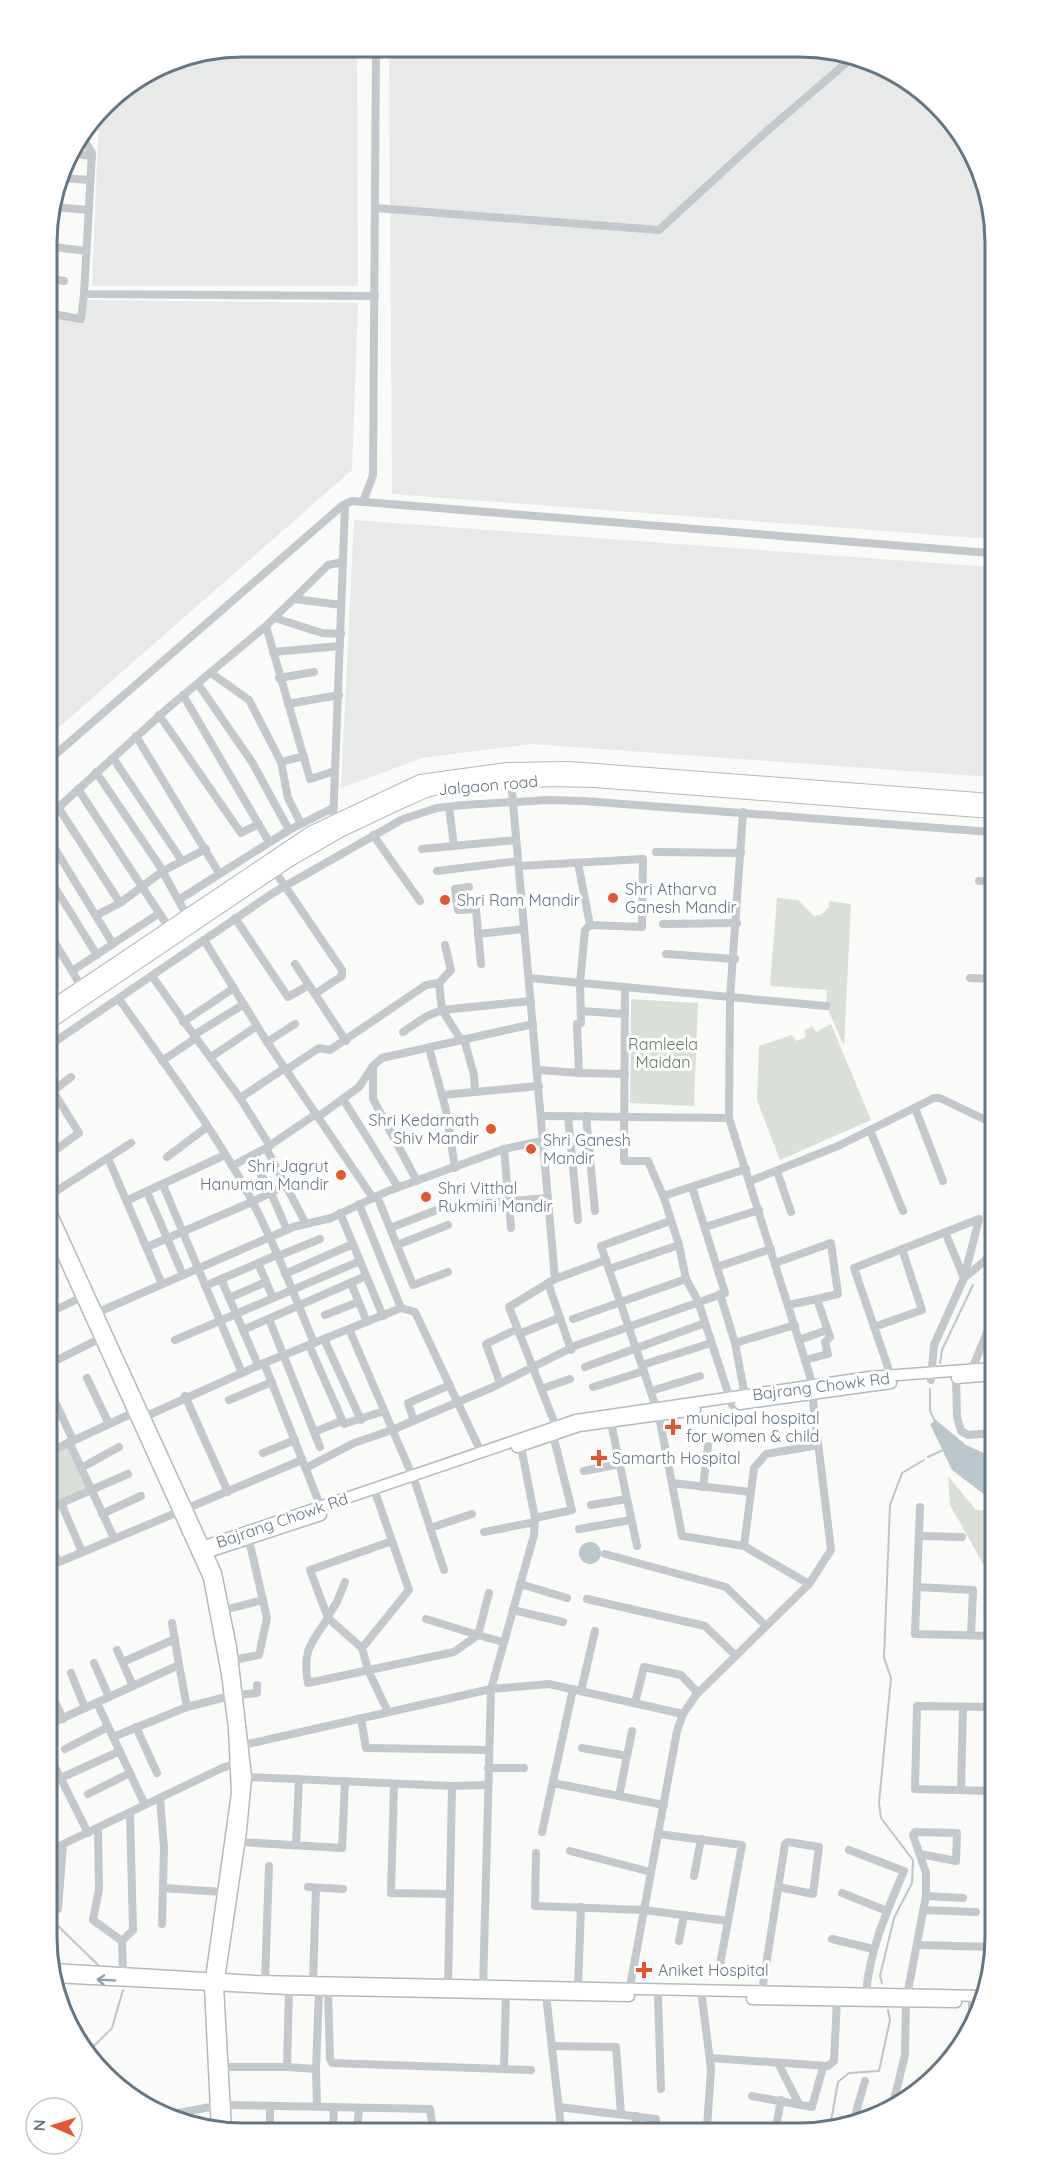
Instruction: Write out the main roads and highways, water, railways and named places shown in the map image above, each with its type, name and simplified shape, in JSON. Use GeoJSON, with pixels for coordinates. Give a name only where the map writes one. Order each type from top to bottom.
{"type":"FeatureCollection","features":[{"type":"Feature","properties":{"kind":"highway","name":"Jalgaon road"},"geometry":{"type":"LineString","coordinates":[[57,1016],[334,828],[420,782],[570,770],[985,801]]}},
{"type":"Feature","properties":{"kind":"highway","name":"Jalgaon road"},"geometry":{"type":"LineString","coordinates":[[510,776],[595,780],[985,811]]}},
{"type":"Feature","properties":{"kind":"highway","name":"Jalgaon road"},"geometry":{"type":"LineString","coordinates":[[57,1004],[312,833],[334,828]]}},
{"type":"Feature","properties":{"kind":"waterway"},"geometry":{"type":"LineString","coordinates":[[940,1363],[942,1350],[973,1285]]}},
{"type":"Feature","properties":{"kind":"waterway"},"geometry":{"type":"LineString","coordinates":[[930,1389],[930,1411],[935,1421]]}},
{"type":"Feature","properties":{"kind":"waterway"},"geometry":{"type":"LineString","coordinates":[[928,1457],[943,1450]]}},
{"type":"Feature","properties":{"kind":"waterway"},"geometry":{"type":"LineString","coordinates":[[882,1983],[880,1976],[894,1918],[912,1883],[913,1860],[881,1818],[879,1803],[891,1678],[884,1658],[890,1505],[902,1473],[924,1460]]}},
{"type":"Feature","properties":{"kind":"waterway"},"geometry":{"type":"LineString","coordinates":[[57,1925],[99,1966]]}},
{"type":"Feature","properties":{"kind":"waterway"},"geometry":{"type":"LineString","coordinates":[[93,2047],[112,2028],[123,1990]]}},
{"type":"Feature","properties":{"kind":"waterway"},"geometry":{"type":"LineString","coordinates":[[831,2120],[838,2082],[849,2073],[879,2071],[890,2020],[888,2010]]}},
{"type":"Feature","properties":{"kind":"place","name":"Shri Atharva Ganesh Mandir"},"geometry":{"type":"Point","coordinates":[613,898]}},
{"type":"Feature","properties":{"kind":"place","name":"Shri Ram Mandir"},"geometry":{"type":"Point","coordinates":[445,900]}},
{"type":"Feature","properties":{"kind":"place","name":"Shri Kedarnath Shiv Mandir"},"geometry":{"type":"Point","coordinates":[491,1129]}},
{"type":"Feature","properties":{"kind":"place","name":"Shri Ganesh Mandir"},"geometry":{"type":"Point","coordinates":[531,1149]}},
{"type":"Feature","properties":{"kind":"place","name":"Shri Jagrut Hanuman Mandir"},"geometry":{"type":"Point","coordinates":[341,1175]}},
{"type":"Feature","properties":{"kind":"place","name":"Shri Vitthal Rukmini Mandir"},"geometry":{"type":"Point","coordinates":[426,1197]}},
{"type":"Feature","properties":{"kind":"place","name":"municipal hospital for women & child"},"geometry":{"type":"Point","coordinates":[673,1427]}},
{"type":"Feature","properties":{"kind":"place","name":"Samarth Hospital"},"geometry":{"type":"Point","coordinates":[599,1458]}},
{"type":"Feature","properties":{"kind":"place","name":"Aniket Hospital"},"geometry":{"type":"Point","coordinates":[644,1970]}},
{"type":"Feature","properties":{"kind":"park label","name":"Ramleela Maidan"},"geometry":{"type":"Point","coordinates":[663,1053]}}]}
